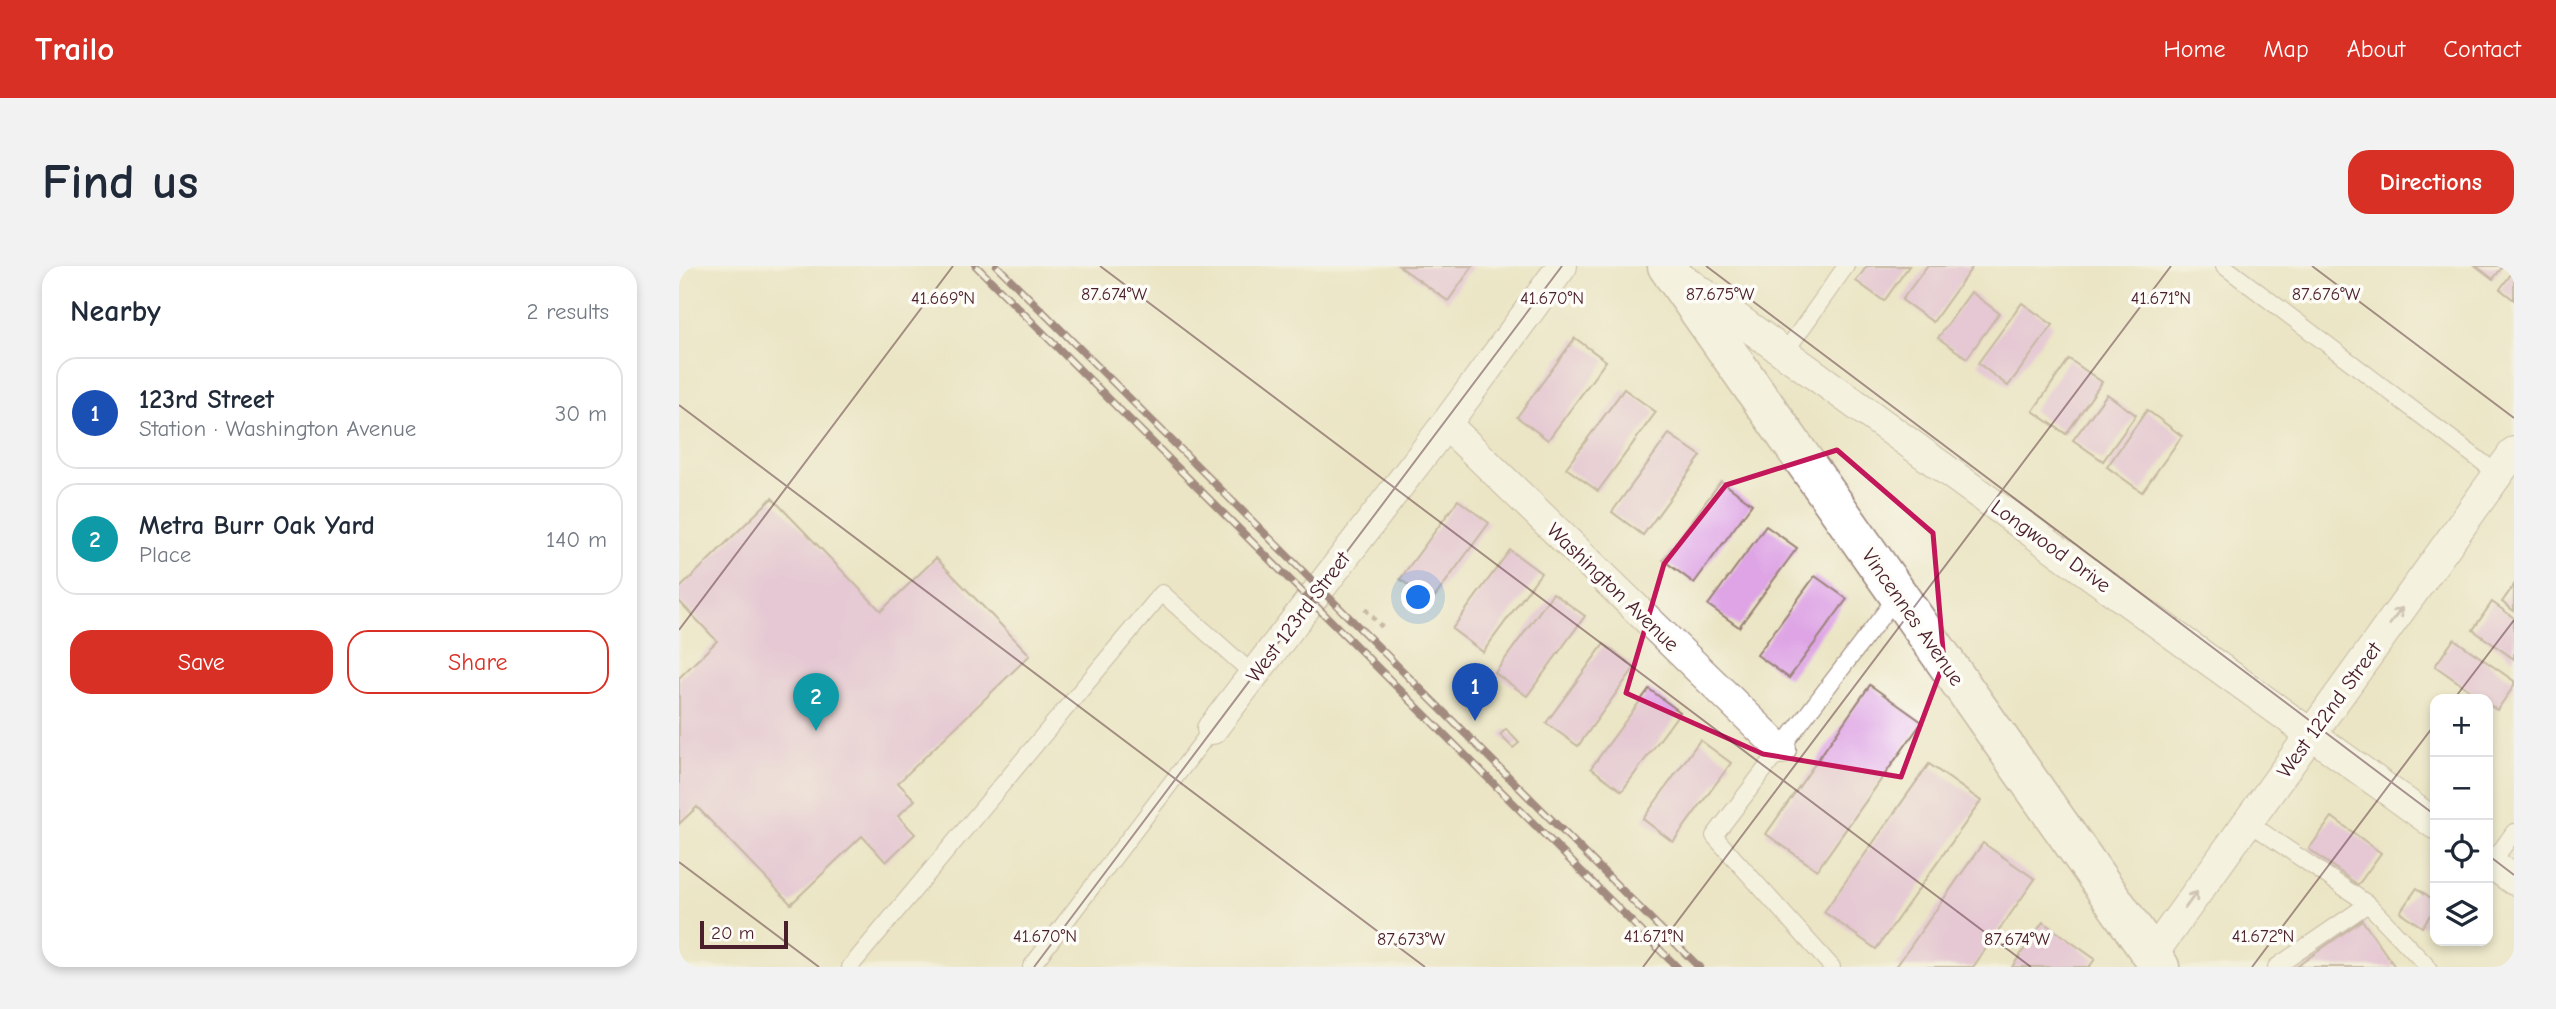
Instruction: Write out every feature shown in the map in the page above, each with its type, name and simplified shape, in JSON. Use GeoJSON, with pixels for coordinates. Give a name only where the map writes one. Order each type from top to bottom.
{"type":"FeatureCollection","features":[{"type":"Feature","properties":{"kind":"main road","name":"Vincennes Avenue"},"geometry":{"type":"LineString","coordinates":[[1667,267],[1898,595],[2151,963]]}},
{"type":"Feature","properties":{"kind":"street","name":"West 123rd Street"},"geometry":{"type":"LineString","coordinates":[[1212,729],[1446,424],[1562,266]]}},
{"type":"Feature","properties":{"kind":"street","name":"Longwood Drive"},"geometry":{"type":"LineString","coordinates":[[1667,267],[2430,820]]}},
{"type":"Feature","properties":{"kind":"street","name":"Washington Avenue"},"geometry":{"type":"LineString","coordinates":[[1446,424],[1780,749]]}},
{"type":"Feature","properties":{"kind":"street","name":"West 122nd Street"},"geometry":{"type":"LineString","coordinates":[[2151,963],[2248,822],[2506,463]]}},
{"type":"Feature","properties":{"kind":"lane"},"geometry":{"type":"LineString","coordinates":[[1785,352],[1846,266]]}},
{"type":"Feature","properties":{"kind":"lane"},"geometry":{"type":"LineString","coordinates":[[2224,266],[2506,463]]}},
{"type":"Feature","properties":{"kind":"lane"},"geometry":{"type":"LineString","coordinates":[[851,967],[1162,593],[1254,675]]}},
{"type":"Feature","properties":{"kind":"lane"},"geometry":{"type":"LineString","coordinates":[[1832,967],[1714,836],[1898,595]]}},
{"type":"Feature","properties":{"kind":"lane","name":"West 123rd Street"},"geometry":{"type":"LineString","coordinates":[[1031,967],[1212,729]]}},
{"type":"Feature","properties":{"kind":"lane"},"geometry":{"type":"LineString","coordinates":[[2248,822],[2368,904],[2428,967]]}},
{"type":"Feature","properties":{"kind":"lane"},"geometry":{"type":"LineString","coordinates":[[2498,868],[2514,832]]}},
{"type":"Feature","properties":{"kind":"lane"},"geometry":{"type":"LineString","coordinates":[[2276,967],[2368,904]]}},
{"type":"Feature","properties":{"kind":"path"},"geometry":{"type":"LineString","coordinates":[[1365,609],[1382,627]]}},
{"type":"Feature","properties":{"kind":"highlighted area"},"geometry":{"type":"Polygon","coordinates":[[[1837,450],[1933,533],[1944,662],[1901,777],[1763,754],[1626,693],[1664,564],[1726,485],[1837,450]]]}},
{"type":"Feature","properties":{"kind":"building"},"geometry":{"type":"Polygon","coordinates":[[[1399,266],[1473,266],[1448,301],[1399,266]]]}},
{"type":"Feature","properties":{"kind":"building"},"geometry":{"type":"Polygon","coordinates":[[[1867,266],[1909,266],[1884,301],[1856,281],[1867,266]]]}},
{"type":"Feature","properties":{"kind":"building"},"geometry":{"type":"Polygon","coordinates":[[[1927,266],[1973,266],[1933,322],[1902,300],[1927,266]]]}},
{"type":"Feature","properties":{"kind":"building"},"geometry":{"type":"Polygon","coordinates":[[[2476,266],[2503,266],[2493,279],[2476,266]]]}},
{"type":"Feature","properties":{"kind":"building"},"geometry":{"type":"Polygon","coordinates":[[[2514,270],[2514,300],[2500,289],[2514,270]]]}},
{"type":"Feature","properties":{"kind":"building"},"geometry":{"type":"Polygon","coordinates":[[[1971,292],[1999,313],[1967,358],[1938,338],[1971,292]]]}},
{"type":"Feature","properties":{"kind":"building"},"geometry":{"type":"Polygon","coordinates":[[[2022,303],[2053,325],[2008,386],[1978,363],[2022,303]]]}},
{"type":"Feature","properties":{"kind":"building"},"geometry":{"type":"Polygon","coordinates":[[[1575,338],[1606,361],[1548,440],[1517,417],[1575,338]]]}},
{"type":"Feature","properties":{"kind":"building"},"geometry":{"type":"Polygon","coordinates":[[[2069,359],[2102,382],[2066,434],[2033,411],[2069,359]]]}},
{"type":"Feature","properties":{"kind":"building"},"geometry":{"type":"Polygon","coordinates":[[[1624,389],[1656,412],[1598,491],[1566,468],[1624,389]]]}},
{"type":"Feature","properties":{"kind":"building"},"geometry":{"type":"Polygon","coordinates":[[[2107,394],[2136,415],[2103,461],[2073,440],[2107,394]]]}},
{"type":"Feature","properties":{"kind":"building"},"geometry":{"type":"Polygon","coordinates":[[[2147,410],[2182,436],[2142,492],[2107,467],[2147,410]]]}},
{"type":"Feature","properties":{"kind":"building"},"geometry":{"type":"Polygon","coordinates":[[[1669,434],[1701,456],[1643,535],[1612,512],[1669,434]]]}},
{"type":"Feature","properties":{"kind":"building"},"geometry":{"type":"Polygon","coordinates":[[[1721,481],[1752,504],[1694,583],[1663,560],[1721,481]]]}},
{"type":"Feature","properties":{"kind":"building"},"geometry":{"type":"Polygon","coordinates":[[[772,498],[881,611],[936,558],[1030,655],[898,783],[915,800],[898,816],[915,834],[886,862],[862,836],[791,904],[697,807],[679,824],[679,678],[717,641],[679,601],[679,589],[772,498]]]}},
{"type":"Feature","properties":{"kind":"building"},"geometry":{"type":"Polygon","coordinates":[[[1458,500],[1489,523],[1431,602],[1400,579],[1458,500]]]}},
{"type":"Feature","properties":{"kind":"building"},"geometry":{"type":"Polygon","coordinates":[[[1766,526],[1797,548],[1739,627],[1708,605],[1766,526]]]}},
{"type":"Feature","properties":{"kind":"building"},"geometry":{"type":"Polygon","coordinates":[[[1510,550],[1541,573],[1483,652],[1452,629],[1510,550]]]}},
{"type":"Feature","properties":{"kind":"building"},"geometry":{"type":"Polygon","coordinates":[[[1815,576],[1847,599],[1789,678],[1757,655],[1815,576]]]}},
{"type":"Feature","properties":{"kind":"building"},"geometry":{"type":"Polygon","coordinates":[[[2514,585],[2514,611],[2502,602],[2514,585]]]}},
{"type":"Feature","properties":{"kind":"building"},"geometry":{"type":"Polygon","coordinates":[[[1553,593],[1585,616],[1527,696],[1495,673],[1553,593]]]}},
{"type":"Feature","properties":{"kind":"building"},"geometry":{"type":"Polygon","coordinates":[[[2492,602],[2514,618],[2514,659],[2473,630],[2492,602]]]}},
{"type":"Feature","properties":{"kind":"building"},"geometry":{"type":"Polygon","coordinates":[[[2454,639],[2514,681],[2514,686],[2497,710],[2493,707],[2493,694],[2475,694],[2435,666],[2454,639]]]}},
{"type":"Feature","properties":{"kind":"building"},"geometry":{"type":"Polygon","coordinates":[[[1604,644],[1635,667],[1578,746],[1546,723],[1604,644]]]}},
{"type":"Feature","properties":{"kind":"building"},"geometry":{"type":"Polygon","coordinates":[[[1870,685],[1922,722],[1817,870],[1766,834],[1870,685]]]}},
{"type":"Feature","properties":{"kind":"building"},"geometry":{"type":"Polygon","coordinates":[[[1649,689],[1680,712],[1622,791],[1591,768],[1649,689]]]}},
{"type":"Feature","properties":{"kind":"building"},"geometry":{"type":"Polygon","coordinates":[[[1506,729],[1519,743],[1513,748],[1500,735],[1506,729]]]}},
{"type":"Feature","properties":{"kind":"building"},"geometry":{"type":"Polygon","coordinates":[[[1700,740],[1731,763],[1673,842],[1643,819],[1700,740]]]}},
{"type":"Feature","properties":{"kind":"building"},"geometry":{"type":"Polygon","coordinates":[[[1929,764],[1981,801],[1876,949],[1824,912],[1929,764]]]}},
{"type":"Feature","properties":{"kind":"building"},"geometry":{"type":"Polygon","coordinates":[[[2332,817],[2381,853],[2358,885],[2309,849],[2332,817]]]}},
{"type":"Feature","properties":{"kind":"building"},"geometry":{"type":"Polygon","coordinates":[[[1983,843],[2035,879],[1973,967],[1896,967],[1983,843]]]}},
{"type":"Feature","properties":{"kind":"building"},"geometry":{"type":"Polygon","coordinates":[[[2417,888],[2430,897],[2430,915],[2422,927],[2400,912],[2417,888]]]}},
{"type":"Feature","properties":{"kind":"building"},"geometry":{"type":"Polygon","coordinates":[[[2362,920],[2395,967],[2296,967],[2362,920]]]}},
{"type":"Feature","properties":{"kind":"building"},"geometry":{"type":"Polygon","coordinates":[[[2043,922],[2095,959],[2089,967],[2012,967],[2043,922]]]}},
{"type":"Feature","properties":{"kind":"railway"},"geometry":{"type":"LineString","coordinates":[[976,266],[1677,967]]}},
{"type":"Feature","properties":{"kind":"railway"},"geometry":{"type":"LineString","coordinates":[[997,266],[1699,967]]}},
{"type":"Feature","properties":{"kind":"place","name":"123rd Street"},"geometry":{"type":"Point","coordinates":[1475,721]}},
{"type":"Feature","properties":{"kind":"place","name":"Metra Burr Oak Yard"},"geometry":{"type":"Point","coordinates":[816,731]}}]}
